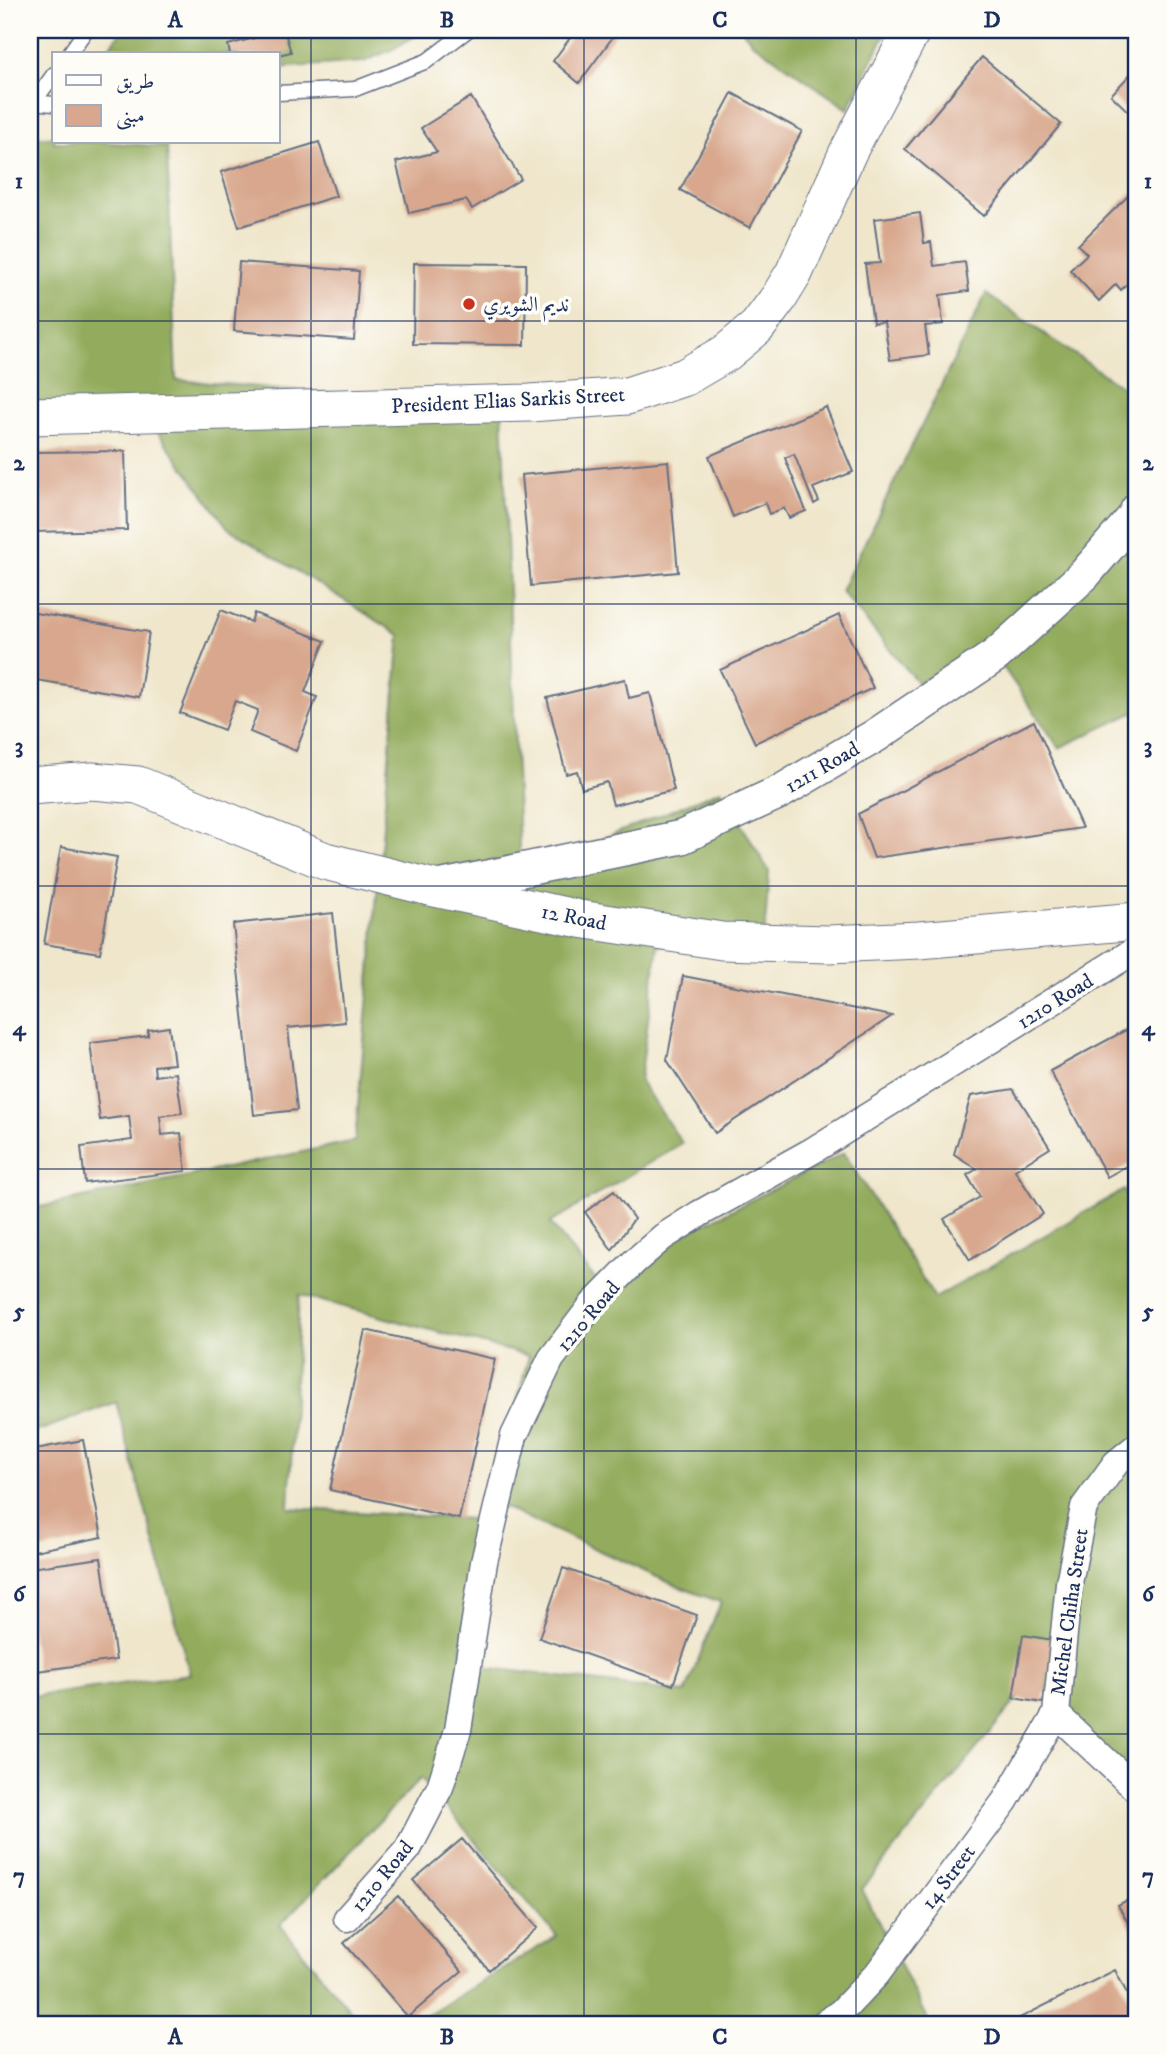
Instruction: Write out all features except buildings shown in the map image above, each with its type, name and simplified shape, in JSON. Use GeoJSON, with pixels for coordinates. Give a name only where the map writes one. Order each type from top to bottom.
{"type":"FeatureCollection","features":[{"type":"Feature","properties":{"kind":"main road","name":"President Elias Sarkis Street"},"geometry":{"type":"LineString","coordinates":[[30,416],[530,403],[627,396],[685,377],[726,353],[757,327],[778,299],[794,273],[848,152],[912,30]]}},
{"type":"Feature","properties":{"kind":"main road","name":"12 Road"},"geometry":{"type":"LineString","coordinates":[[30,786],[92,781],[138,785],[325,861],[434,888],[580,919],[722,941],[829,944],[919,940],[1137,921]]}},
{"type":"Feature","properties":{"kind":"street","name":"1211 Road"},"geometry":{"type":"LineString","coordinates":[[434,888],[682,837],[780,792],[875,736],[996,655],[1084,575],[1137,510]]}},
{"type":"Feature","properties":{"kind":"street","name":"1210 Road"},"geometry":{"type":"LineString","coordinates":[[347,1918],[408,1849],[440,1787],[458,1730],[484,1562],[514,1436],[551,1359],[593,1304],[663,1237],[824,1143],[1137,949]]}},
{"type":"Feature","properties":{"kind":"street","name":"Michel Chiha Street"},"geometry":{"type":"LineString","coordinates":[[1056,1714],[1069,1583],[1084,1507],[1116,1462],[1137,1446]]}},
{"type":"Feature","properties":{"kind":"street"},"geometry":{"type":"LineString","coordinates":[[1056,1714],[1137,1790]]}},
{"type":"Feature","properties":{"kind":"street","name":"14 Street"},"geometry":{"type":"LineString","coordinates":[[822,2025],[841,2012],[877,1974],[1005,1801],[1056,1714]]}},
{"type":"Feature","properties":{"kind":"lane"},"geometry":{"type":"LineString","coordinates":[[70,52],[86,30]]}},
{"type":"Feature","properties":{"kind":"lane"},"geometry":{"type":"LineString","coordinates":[[280,93],[355,89],[426,61],[468,30]]}},
{"type":"Feature","properties":{"kind":"lane"},"geometry":{"type":"LineString","coordinates":[[32,102],[52,77]]}},
{"type":"Feature","properties":{"kind":"lane"},"geometry":{"type":"LineString","coordinates":[[32,102],[52,104]]}},
{"type":"Feature","properties":{"kind":"green space"},"geometry":{"type":"Polygon","coordinates":[[[123,30],[425,30],[391,50],[363,62],[280,68],[280,52],[105,52],[123,30]]]}},
{"type":"Feature","properties":{"kind":"green space"},"geometry":{"type":"Polygon","coordinates":[[[742,30],[887,30],[848,109],[753,43],[742,30]]]}},
{"type":"Feature","properties":{"kind":"green space"},"geometry":{"type":"Polygon","coordinates":[[[30,136],[52,138],[52,144],[167,147],[176,380],[502,408],[520,873],[721,790],[769,871],[763,956],[658,944],[640,1081],[682,1143],[550,1223],[595,1279],[844,1153],[935,1298],[1124,1190],[1137,1225],[1137,1786],[1035,1677],[862,1889],[930,2025],[410,2025],[557,1936],[421,1778],[280,1925],[362,2025],[30,2025],[30,1697],[190,1674],[116,1402],[30,1434],[30,1209],[355,1141],[400,635],[228,528],[151,423],[30,413],[30,136]],[[299,1295],[289,1508],[471,1519],[471,1567],[460,1664],[685,1693],[721,1602],[679,1587],[490,1501],[529,1356],[299,1295]]]}},
{"type":"Feature","properties":{"kind":"green space"},"geometry":{"type":"Polygon","coordinates":[[[986,294],[1137,397],[1137,711],[1059,748],[990,648],[918,683],[841,591],[986,294]]]}},
{"type":"Feature","properties":{"kind":"place","name":"نديم الشويري"},"geometry":{"type":"Point","coordinates":[469,304]}}]}
